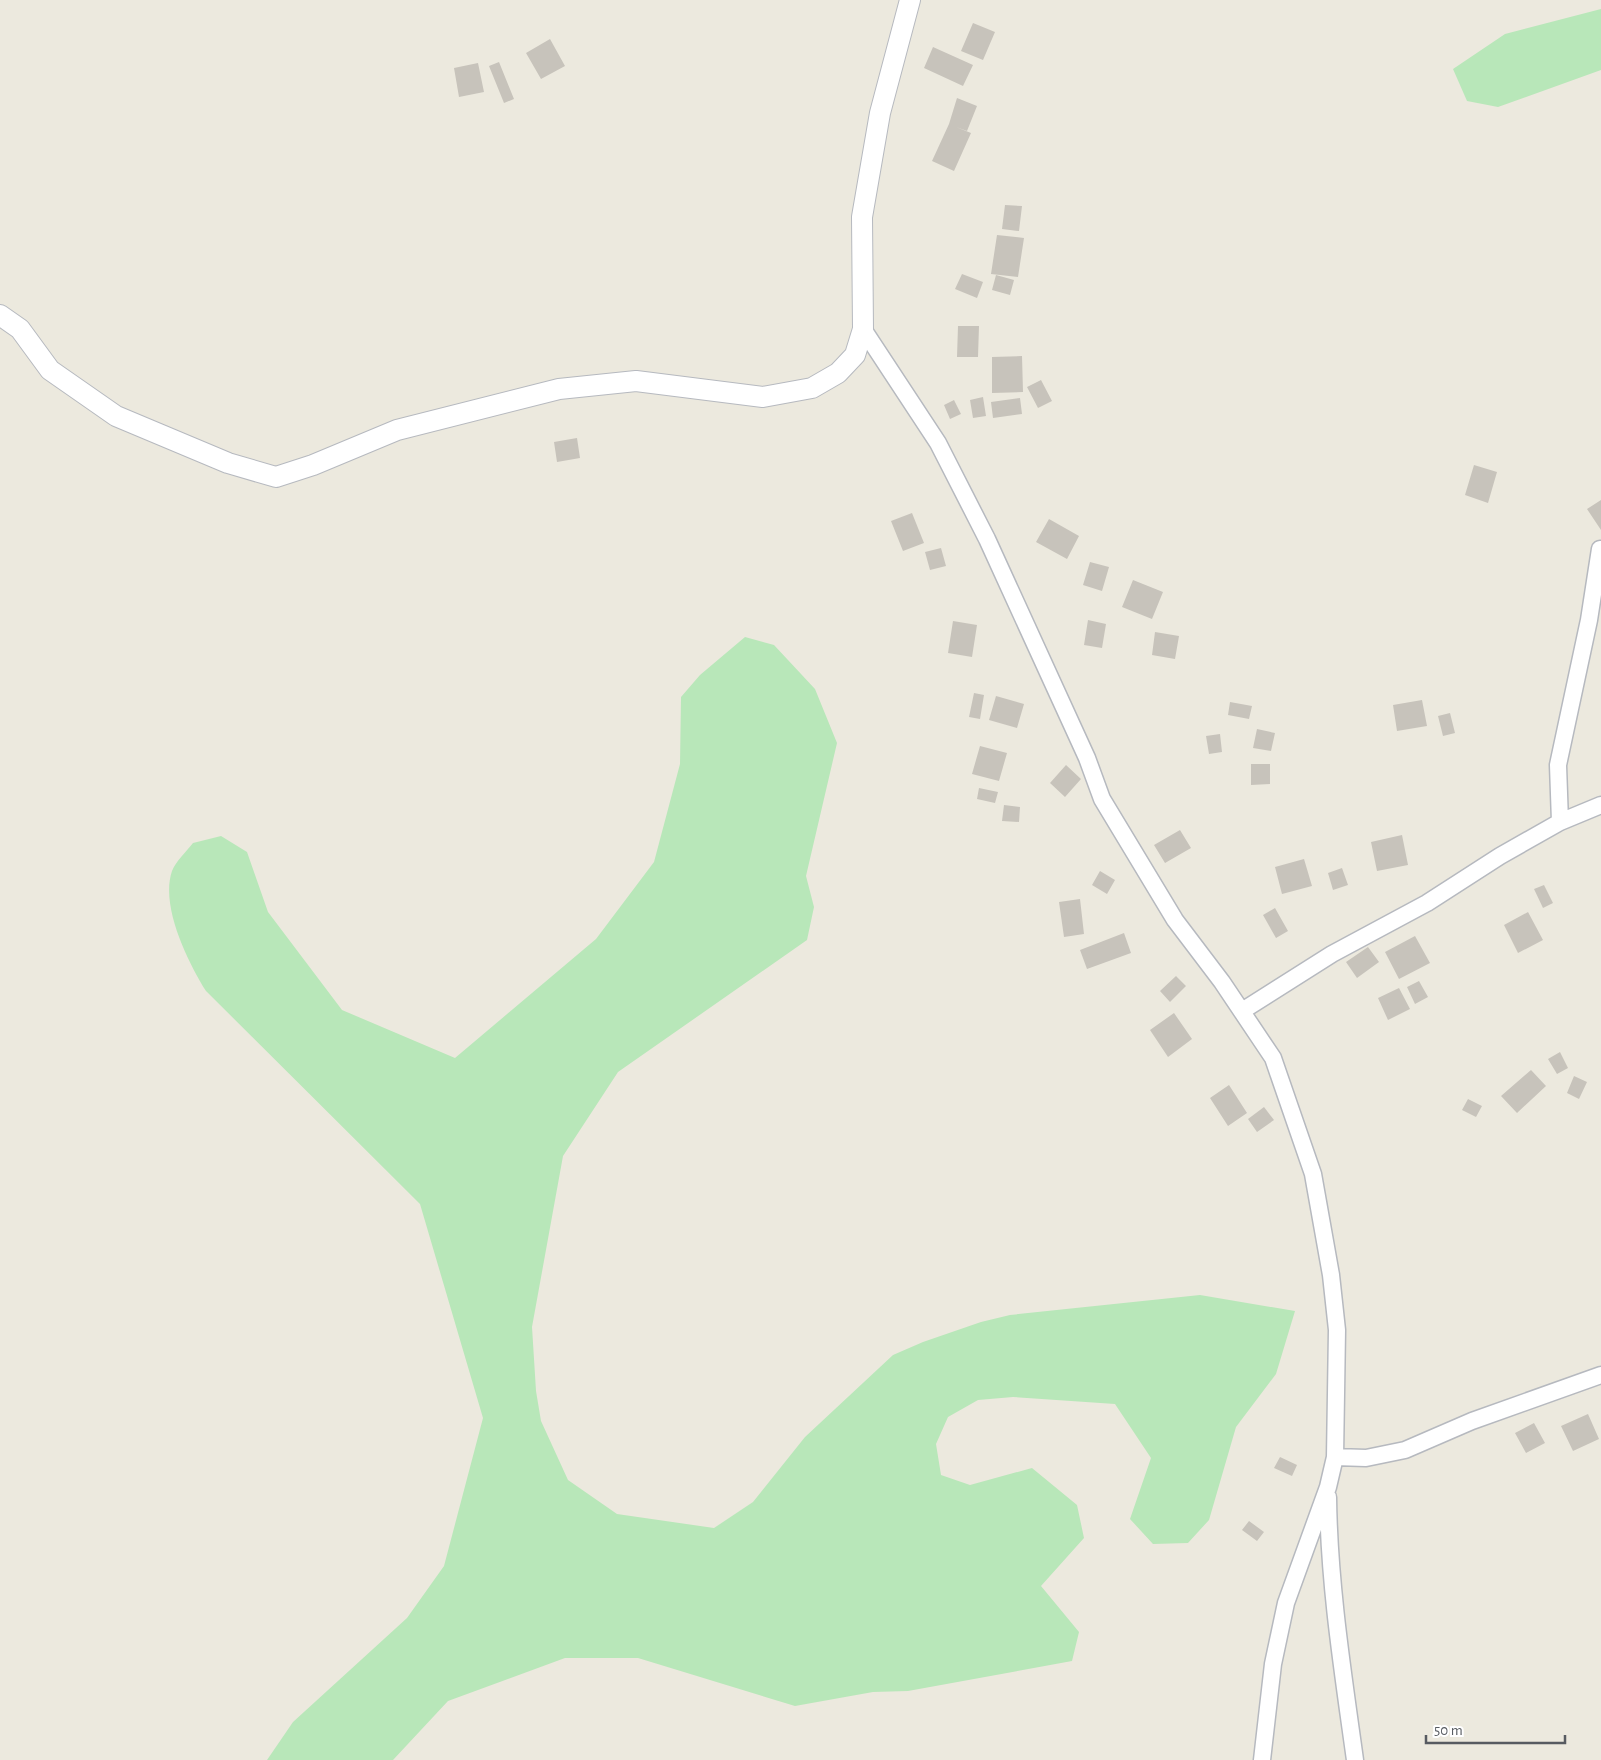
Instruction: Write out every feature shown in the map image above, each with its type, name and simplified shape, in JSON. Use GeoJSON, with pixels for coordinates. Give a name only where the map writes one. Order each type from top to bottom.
{"type":"FeatureCollection","features":[{"type":"Feature","properties":{"kind":"street"},"geometry":{"type":"LineString","coordinates":[[0,315],[20,329],[50,370],[116,416],[228,463],[276,477],[314,465],[398,430],[559,389],[636,381],[762,397],[812,388],[838,372],[856,355],[863,328],[862,217],[880,114],[910,0]]}},
{"type":"Feature","properties":{"kind":"street"},"geometry":{"type":"LineString","coordinates":[[863,328],[938,442],[987,539],[1087,758],[1102,799],[1174,920],[1242,1011],[1273,1058],[1312,1174],[1331,1275],[1337,1330],[1335,1457],[1328,1487],[1286,1603],[1274,1664],[1262,1760]]}},
{"type":"Feature","properties":{"kind":"street"},"geometry":{"type":"LineString","coordinates":[[1560,822],[1558,765],[1589,620],[1600,549]]}},
{"type":"Feature","properties":{"kind":"street"},"geometry":{"type":"LineString","coordinates":[[1242,1011],[1332,954],[1427,903],[1500,856],[1560,822],[1601,805]]}},
{"type":"Feature","properties":{"kind":"street"},"geometry":{"type":"LineString","coordinates":[[1335,1457],[1366,1458],[1405,1450],[1472,1421],[1601,1375]]}},
{"type":"Feature","properties":{"kind":"street"},"geometry":{"type":"LineString","coordinates":[[1328,1487],[1328,1533],[1355,1760]]}},
{"type":"Feature","properties":{"kind":"green space"},"geometry":{"type":"Polygon","coordinates":[[[1601,9],[1601,70],[1498,107],[1467,101],[1453,69],[1505,34],[1601,9]]]}},
{"type":"Feature","properties":{"kind":"green space"},"geometry":{"type":"Polygon","coordinates":[[[745,637],[774,645],[815,689],[837,743],[806,876],[814,907],[807,940],[618,1072],[563,1156],[532,1327],[536,1391],[541,1421],[568,1480],[617,1514],[714,1528],[753,1502],[805,1437],[893,1355],[923,1342],[981,1322],[1010,1315],[1200,1295],[1295,1311],[1276,1374],[1236,1427],[1209,1520],[1188,1543],[1153,1544],[1130,1519],[1151,1458],[1115,1404],[1013,1397],[978,1400],[948,1417],[936,1444],[941,1475],[970,1485],[1032,1468],[1077,1505],[1084,1538],[1041,1586],[1079,1632],[1072,1661],[908,1691],[873,1692],[795,1706],[638,1658],[565,1658],[448,1701],[393,1760],[267,1760],[293,1722],[407,1618],[444,1566],[483,1418],[420,1204],[206,991],[184,950],[173,917],[169,885],[172,871],[193,843],[221,836],[247,852],[268,912],[342,1010],[455,1058],[596,939],[654,862],[680,764],[681,697],[700,675],[745,637]]]}},
{"type":"Feature","properties":{"kind":"building"},"geometry":{"type":"Polygon","coordinates":[[[973,23],[995,32],[983,60],[961,51],[973,23]]]}},
{"type":"Feature","properties":{"kind":"building"},"geometry":{"type":"Polygon","coordinates":[[[550,39],[565,66],[541,79],[526,53],[550,39]]]}},
{"type":"Feature","properties":{"kind":"building"},"geometry":{"type":"Polygon","coordinates":[[[933,47],[973,65],[963,86],[924,68],[933,47]]]}},
{"type":"Feature","properties":{"kind":"building"},"geometry":{"type":"Polygon","coordinates":[[[499,62],[514,99],[504,103],[489,66],[499,62]]]}},
{"type":"Feature","properties":{"kind":"building"},"geometry":{"type":"Polygon","coordinates":[[[478,63],[484,92],[459,97],[454,68],[478,63]]]}},
{"type":"Feature","properties":{"kind":"building"},"geometry":{"type":"Polygon","coordinates":[[[957,98],[977,106],[967,131],[956,127],[971,133],[954,171],[932,161],[949,124],[957,98]]]}},
{"type":"Feature","properties":{"kind":"building"},"geometry":{"type":"Polygon","coordinates":[[[1005,205],[1022,206],[1019,231],[1002,229],[1005,205]]]}},
{"type":"Feature","properties":{"kind":"building"},"geometry":{"type":"Polygon","coordinates":[[[997,235],[1024,238],[1018,277],[991,274],[997,235]]]}},
{"type":"Feature","properties":{"kind":"building"},"geometry":{"type":"Polygon","coordinates":[[[962,274],[983,282],[977,298],[955,289],[962,274]]]}},
{"type":"Feature","properties":{"kind":"building"},"geometry":{"type":"Polygon","coordinates":[[[996,275],[1014,280],[1010,295],[992,290],[996,275]]]}},
{"type":"Feature","properties":{"kind":"building"},"geometry":{"type":"Polygon","coordinates":[[[958,326],[979,326],[978,357],[957,357],[958,326]]]}},
{"type":"Feature","properties":{"kind":"building"},"geometry":{"type":"Polygon","coordinates":[[[1022,356],[1023,392],[992,393],[992,357],[1022,356]]]}},
{"type":"Feature","properties":{"kind":"building"},"geometry":{"type":"Polygon","coordinates":[[[1041,380],[1052,401],[1038,408],[1027,387],[1041,380]]]}},
{"type":"Feature","properties":{"kind":"building"},"geometry":{"type":"Polygon","coordinates":[[[983,397],[986,416],[973,418],[970,400],[983,397]]]}},
{"type":"Feature","properties":{"kind":"building"},"geometry":{"type":"Polygon","coordinates":[[[1020,398],[1022,414],[993,418],[991,402],[1020,398]]]}},
{"type":"Feature","properties":{"kind":"building"},"geometry":{"type":"Polygon","coordinates":[[[954,400],[961,414],[950,419],[944,405],[954,400]]]}},
{"type":"Feature","properties":{"kind":"building"},"geometry":{"type":"Polygon","coordinates":[[[577,438],[580,458],[557,462],[554,442],[577,438]]]}},
{"type":"Feature","properties":{"kind":"building"},"geometry":{"type":"Polygon","coordinates":[[[1474,465],[1497,472],[1488,503],[1465,495],[1474,465]]]}},
{"type":"Feature","properties":{"kind":"building"},"geometry":{"type":"Polygon","coordinates":[[[1601,500],[1601,530],[1587,509],[1601,500]]]}},
{"type":"Feature","properties":{"kind":"building"},"geometry":{"type":"Polygon","coordinates":[[[912,513],[924,543],[903,551],[891,521],[912,513]]]}},
{"type":"Feature","properties":{"kind":"building"},"geometry":{"type":"Polygon","coordinates":[[[1049,519],[1079,536],[1067,559],[1036,542],[1049,519]]]}},
{"type":"Feature","properties":{"kind":"building"},"geometry":{"type":"Polygon","coordinates":[[[941,548],[946,566],[930,570],[925,552],[941,548]]]}},
{"type":"Feature","properties":{"kind":"building"},"geometry":{"type":"Polygon","coordinates":[[[1090,562],[1109,567],[1102,591],[1083,585],[1090,562]]]}},
{"type":"Feature","properties":{"kind":"building"},"geometry":{"type":"Polygon","coordinates":[[[1133,580],[1163,592],[1152,619],[1122,607],[1133,580]]]}},
{"type":"Feature","properties":{"kind":"building"},"geometry":{"type":"Polygon","coordinates":[[[1088,620],[1106,624],[1102,648],[1084,645],[1088,620]]]}},
{"type":"Feature","properties":{"kind":"building"},"geometry":{"type":"Polygon","coordinates":[[[953,621],[977,625],[972,657],[948,653],[953,621]]]}},
{"type":"Feature","properties":{"kind":"building"},"geometry":{"type":"Polygon","coordinates":[[[1155,632],[1179,636],[1175,659],[1152,655],[1155,632]]]}},
{"type":"Feature","properties":{"kind":"building"},"geometry":{"type":"Polygon","coordinates":[[[974,693],[984,695],[980,719],[969,717],[974,693]]]}},
{"type":"Feature","properties":{"kind":"building"},"geometry":{"type":"Polygon","coordinates":[[[996,696],[1024,704],[1017,728],[989,720],[996,696]]]}},
{"type":"Feature","properties":{"kind":"building"},"geometry":{"type":"Polygon","coordinates":[[[1422,700],[1427,726],[1397,731],[1393,705],[1422,700]]]}},
{"type":"Feature","properties":{"kind":"building"},"geometry":{"type":"Polygon","coordinates":[[[1230,702],[1252,706],[1249,719],[1228,715],[1230,702]]]}},
{"type":"Feature","properties":{"kind":"building"},"geometry":{"type":"Polygon","coordinates":[[[1450,713],[1455,733],[1443,736],[1438,716],[1450,713]]]}},
{"type":"Feature","properties":{"kind":"building"},"geometry":{"type":"Polygon","coordinates":[[[1257,729],[1275,733],[1271,751],[1253,748],[1257,729]]]}},
{"type":"Feature","properties":{"kind":"building"},"geometry":{"type":"Polygon","coordinates":[[[1220,734],[1222,752],[1209,754],[1206,736],[1220,734]]]}},
{"type":"Feature","properties":{"kind":"building"},"geometry":{"type":"Polygon","coordinates":[[[980,746],[1007,753],[999,781],[972,774],[980,746]]]}},
{"type":"Feature","properties":{"kind":"building"},"geometry":{"type":"Polygon","coordinates":[[[1251,764],[1270,764],[1270,784],[1251,785],[1251,764]]]}},
{"type":"Feature","properties":{"kind":"building"},"geometry":{"type":"Polygon","coordinates":[[[1066,765],[1081,779],[1065,797],[1050,783],[1066,765]]]}},
{"type":"Feature","properties":{"kind":"building"},"geometry":{"type":"Polygon","coordinates":[[[979,788],[998,792],[995,803],[977,799],[979,788]]]}},
{"type":"Feature","properties":{"kind":"building"},"geometry":{"type":"Polygon","coordinates":[[[1004,805],[1020,807],[1019,822],[1002,821],[1004,805]]]}},
{"type":"Feature","properties":{"kind":"building"},"geometry":{"type":"Polygon","coordinates":[[[1180,830],[1191,848],[1165,863],[1154,845],[1180,830]]]}},
{"type":"Feature","properties":{"kind":"building"},"geometry":{"type":"Polygon","coordinates":[[[1402,835],[1408,865],[1377,871],[1371,842],[1402,835]]]}},
{"type":"Feature","properties":{"kind":"building"},"geometry":{"type":"Polygon","coordinates":[[[1304,859],[1312,886],[1282,894],[1275,867],[1304,859]]]}},
{"type":"Feature","properties":{"kind":"building"},"geometry":{"type":"Polygon","coordinates":[[[1342,868],[1348,885],[1333,890],[1328,873],[1342,868]]]}},
{"type":"Feature","properties":{"kind":"building"},"geometry":{"type":"Polygon","coordinates":[[[1100,871],[1115,880],[1107,894],[1092,885],[1100,871]]]}},
{"type":"Feature","properties":{"kind":"building"},"geometry":{"type":"Polygon","coordinates":[[[1544,885],[1553,903],[1543,908],[1534,889],[1544,885]]]}},
{"type":"Feature","properties":{"kind":"building"},"geometry":{"type":"Polygon","coordinates":[[[1080,899],[1084,934],[1064,937],[1059,902],[1080,899]]]}},
{"type":"Feature","properties":{"kind":"building"},"geometry":{"type":"Polygon","coordinates":[[[1275,908],[1288,931],[1276,938],[1263,915],[1275,908]]]}},
{"type":"Feature","properties":{"kind":"building"},"geometry":{"type":"Polygon","coordinates":[[[1528,912],[1543,940],[1518,953],[1504,925],[1528,912]]]}},
{"type":"Feature","properties":{"kind":"building"},"geometry":{"type":"Polygon","coordinates":[[[1124,933],[1131,953],[1087,969],[1080,950],[1124,933]]]}},
{"type":"Feature","properties":{"kind":"building"},"geometry":{"type":"Polygon","coordinates":[[[1415,936],[1430,963],[1399,979],[1385,952],[1415,936]]]}},
{"type":"Feature","properties":{"kind":"building"},"geometry":{"type":"Polygon","coordinates":[[[1368,947],[1379,962],[1357,978],[1346,962],[1368,947]]]}},
{"type":"Feature","properties":{"kind":"building"},"geometry":{"type":"Polygon","coordinates":[[[1176,976],[1186,986],[1170,1002],[1160,991],[1176,976]]]}},
{"type":"Feature","properties":{"kind":"building"},"geometry":{"type":"Polygon","coordinates":[[[1419,981],[1428,997],[1415,1004],[1407,987],[1419,981]]]}},
{"type":"Feature","properties":{"kind":"building"},"geometry":{"type":"Polygon","coordinates":[[[1399,988],[1410,1009],[1388,1020],[1378,998],[1399,988]]]}},
{"type":"Feature","properties":{"kind":"building"},"geometry":{"type":"Polygon","coordinates":[[[1174,1013],[1192,1039],[1168,1057],[1150,1030],[1174,1013]]]}},
{"type":"Feature","properties":{"kind":"building"},"geometry":{"type":"Polygon","coordinates":[[[1560,1052],[1568,1068],[1557,1074],[1548,1059],[1560,1052]]]}},
{"type":"Feature","properties":{"kind":"building"},"geometry":{"type":"Polygon","coordinates":[[[1531,1070],[1546,1086],[1517,1113],[1501,1096],[1531,1070]]]}},
{"type":"Feature","properties":{"kind":"building"},"geometry":{"type":"Polygon","coordinates":[[[1574,1076],[1587,1082],[1579,1099],[1567,1093],[1574,1076]]]}},
{"type":"Feature","properties":{"kind":"building"},"geometry":{"type":"Polygon","coordinates":[[[1229,1085],[1247,1113],[1228,1126],[1210,1098],[1229,1085]]]}},
{"type":"Feature","properties":{"kind":"building"},"geometry":{"type":"Polygon","coordinates":[[[1468,1099],[1482,1106],[1476,1117],[1462,1110],[1468,1099]]]}},
{"type":"Feature","properties":{"kind":"building"},"geometry":{"type":"Polygon","coordinates":[[[1264,1107],[1274,1120],[1257,1132],[1248,1119],[1264,1107]]]}},
{"type":"Feature","properties":{"kind":"building"},"geometry":{"type":"Polygon","coordinates":[[[1588,1414],[1599,1439],[1573,1451],[1561,1426],[1588,1414]]]}},
{"type":"Feature","properties":{"kind":"building"},"geometry":{"type":"Polygon","coordinates":[[[1534,1423],[1545,1443],[1526,1453],[1515,1433],[1534,1423]]]}},
{"type":"Feature","properties":{"kind":"building"},"geometry":{"type":"Polygon","coordinates":[[[1280,1457],[1297,1465],[1292,1476],[1274,1468],[1280,1457]]]}},
{"type":"Feature","properties":{"kind":"building"},"geometry":{"type":"Polygon","coordinates":[[[1249,1521],[1264,1532],[1257,1541],[1242,1530],[1249,1521]]]}}]}
